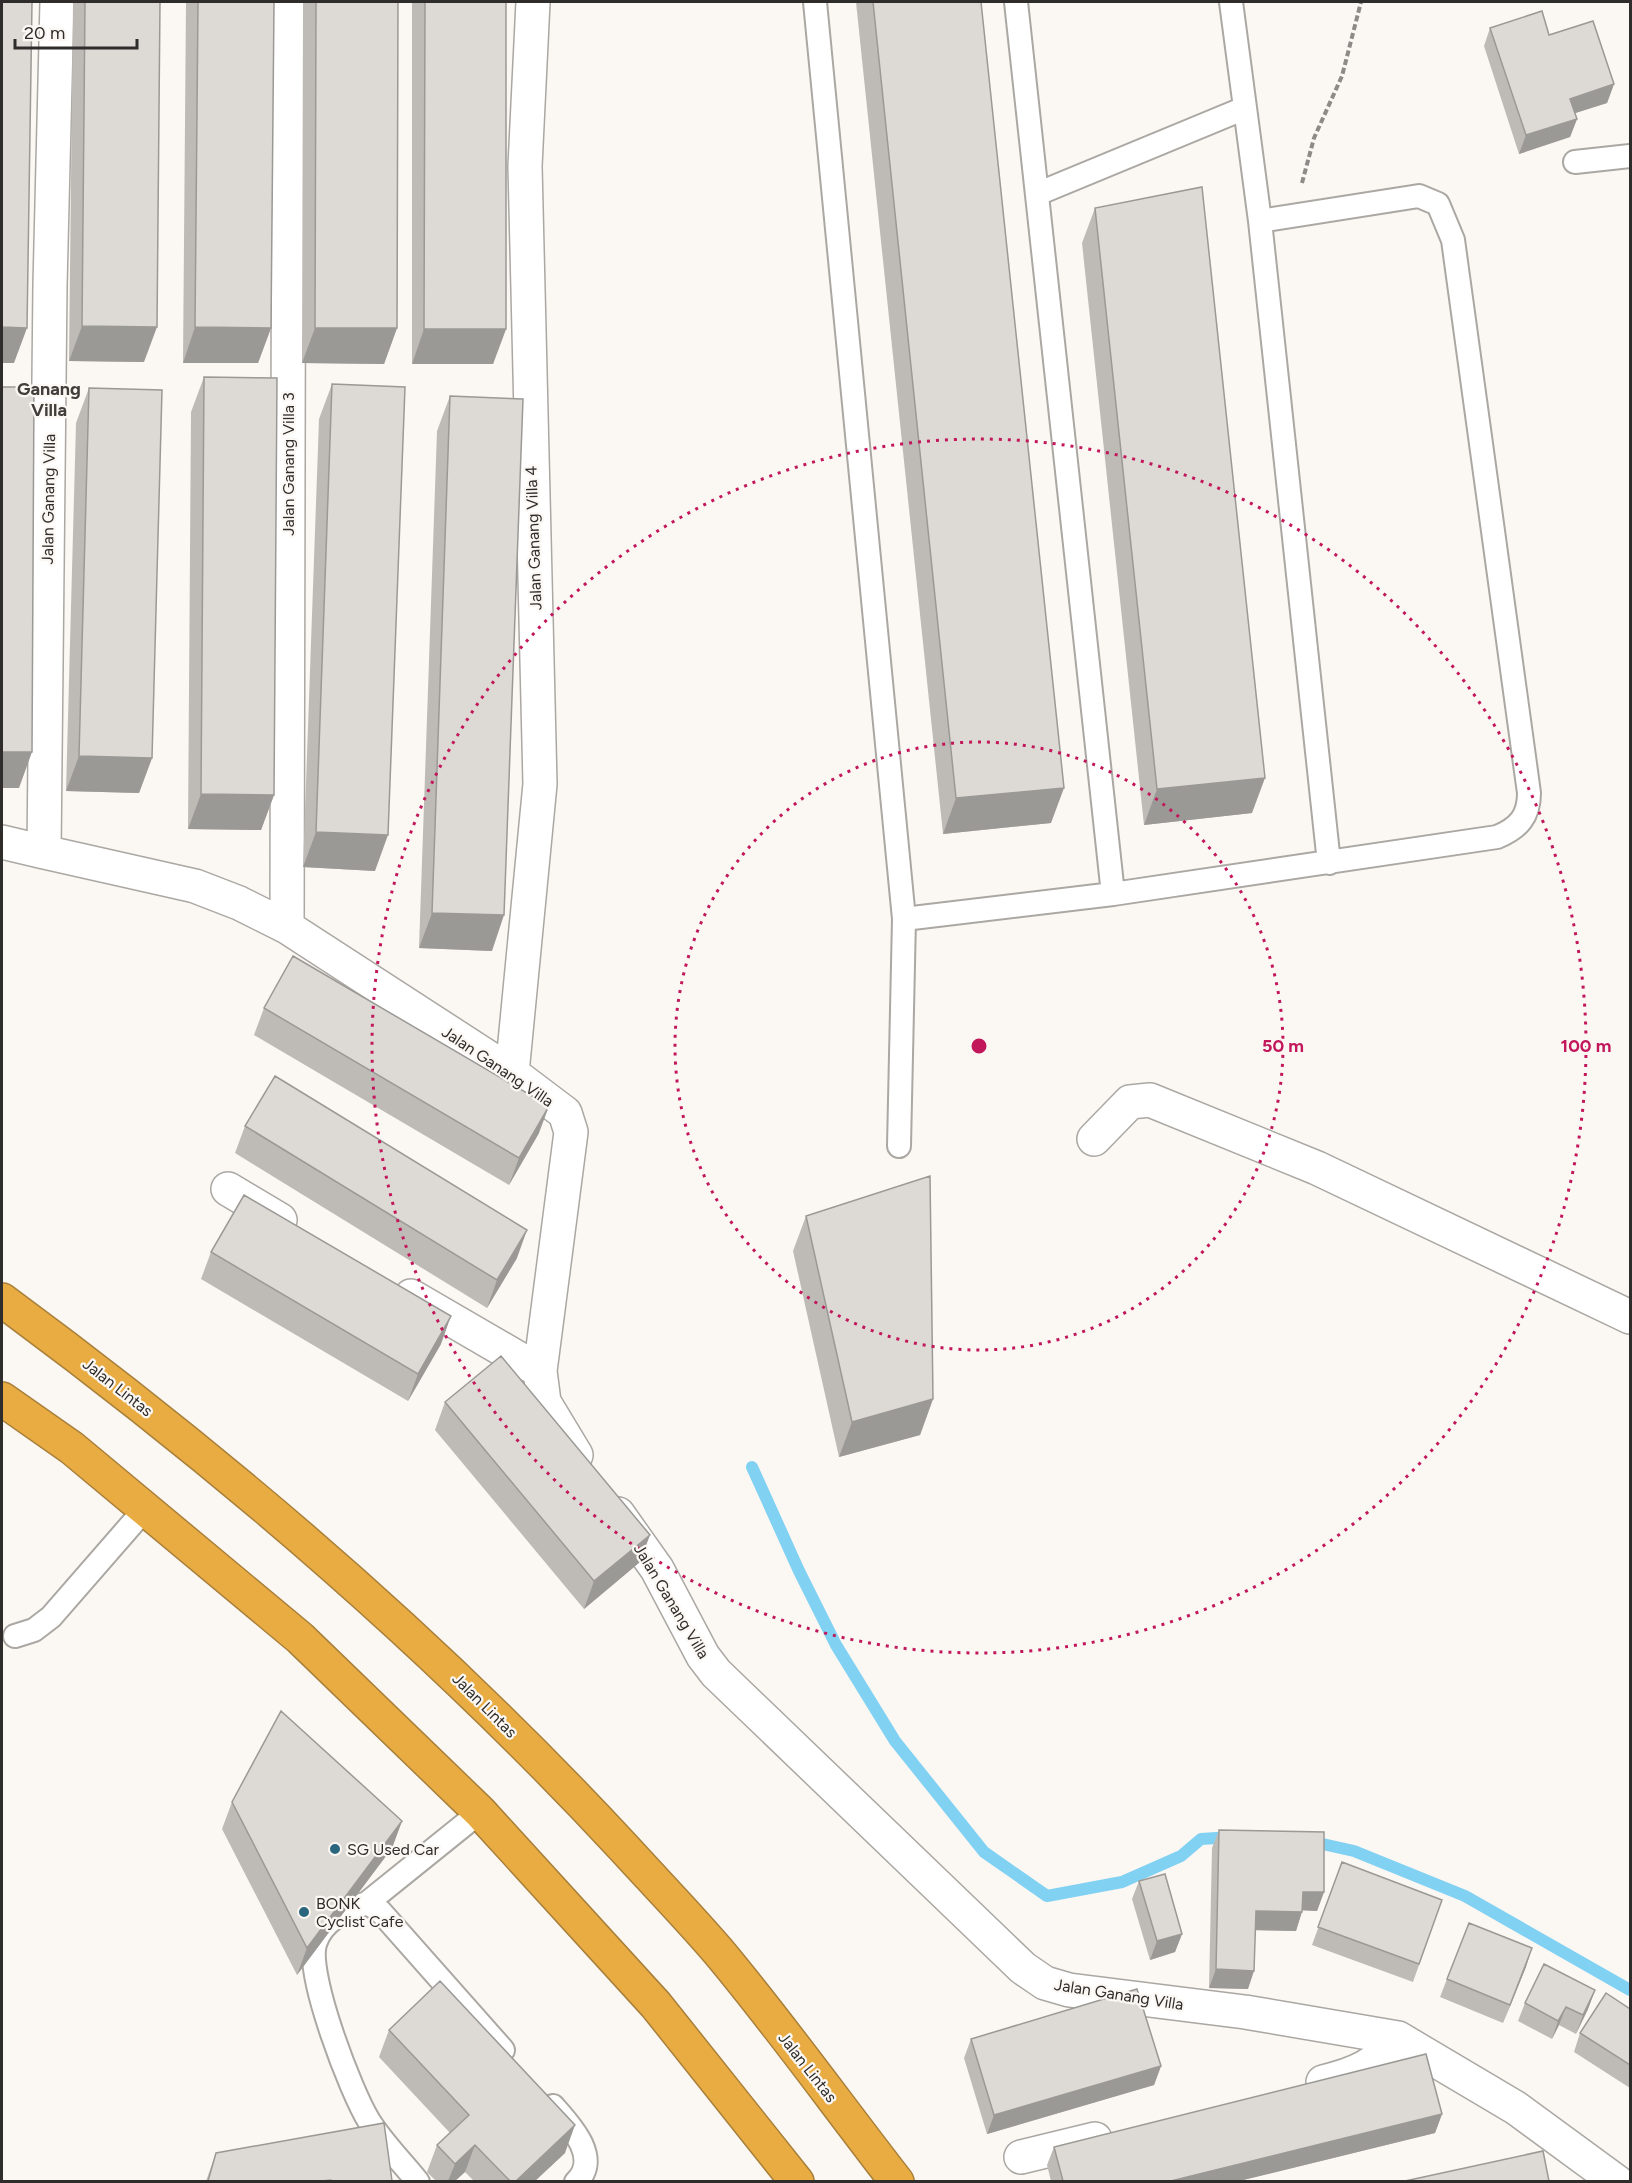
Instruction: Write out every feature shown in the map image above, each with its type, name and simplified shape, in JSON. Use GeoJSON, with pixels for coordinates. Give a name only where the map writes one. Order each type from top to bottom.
{"type":"FeatureCollection","features":[{"type":"Feature","properties":{"kind":"highway","name":"Jalan Lintas"},"geometry":{"type":"LineString","coordinates":[[2,1300],[121,1388],[354,1582],[457,1676],[573,1794],[718,1951],[897,2181]]}},
{"type":"Feature","properties":{"kind":"highway"},"geometry":{"type":"LineString","coordinates":[[2,1399],[72,1448],[300,1638],[480,1812],[656,2005],[797,2181]]}},
{"type":"Feature","properties":{"kind":"street","name":"Jalan Ganang Villa"},"geometry":{"type":"LineString","coordinates":[[44,852],[50,285],[57,2]]}},
{"type":"Feature","properties":{"kind":"street","name":"Jalan Ganang Villa 3"},"geometry":{"type":"LineString","coordinates":[[287,927],[289,2]]}},
{"type":"Feature","properties":{"kind":"street","name":"Jalan Ganang Villa 4"},"geometry":{"type":"LineString","coordinates":[[512,1073],[540,784],[525,166],[533,2]]}},
{"type":"Feature","properties":{"kind":"street","name":"Jalan Ganang Villa"},"geometry":{"type":"LineString","coordinates":[[2,842],[195,886],[239,903],[287,927],[512,1073],[565,1113],[571,1132],[540,1371],[544,1402],[558,1430],[657,1569],[703,1656],[716,1673],[1023,1968],[1045,1983],[1069,1990],[1245,2012],[1398,2038],[1516,2108],[1617,2181]]}},
{"type":"Feature","properties":{"kind":"street"},"geometry":{"type":"LineString","coordinates":[[1094,1139],[1130,1102],[1150,1100],[1317,1168],[1630,1317]]}},
{"type":"Feature","properties":{"kind":"street"},"geometry":{"type":"LineString","coordinates":[[228,1189],[308,1236]]}},
{"type":"Feature","properties":{"kind":"street"},"geometry":{"type":"LineString","coordinates":[[389,1283],[540,1371]]}},
{"type":"Feature","properties":{"kind":"street"},"geometry":{"type":"LineString","coordinates":[[1298,2089],[1355,2074],[1373,2065],[1398,2038]]}},
{"type":"Feature","properties":{"kind":"street"},"geometry":{"type":"LineString","coordinates":[[1021,2157],[1125,2132]]}},
{"type":"Feature","properties":{"kind":"lane"},"geometry":{"type":"LineString","coordinates":[[815,2],[903,919],[899,1146]]}},
{"type":"Feature","properties":{"kind":"lane"},"geometry":{"type":"LineString","coordinates":[[1016,2],[1113,894]]}},
{"type":"Feature","properties":{"kind":"lane"},"geometry":{"type":"LineString","coordinates":[[1231,2],[1260,221],[1329,863]]}},
{"type":"Feature","properties":{"kind":"lane"},"geometry":{"type":"LineString","coordinates":[[1037,194],[1245,108]]}},
{"type":"Feature","properties":{"kind":"lane"},"geometry":{"type":"LineString","coordinates":[[1575,162],[1630,156]]}},
{"type":"Feature","properties":{"kind":"lane"},"geometry":{"type":"LineString","coordinates":[[903,919],[1113,894],[1497,837],[1512,831],[1523,820],[1529,806],[1529,793],[1453,240],[1446,220],[1438,204],[1419,196],[1260,221]]}},
{"type":"Feature","properties":{"kind":"lane"},"geometry":{"type":"LineString","coordinates":[[15,1636],[34,1630],[51,1617],[145,1509]]}},
{"type":"Feature","properties":{"kind":"lane"},"geometry":{"type":"LineString","coordinates":[[418,2181],[369,2121],[329,2025],[316,1977],[314,1945],[324,1927],[344,1911],[367,1903],[480,1812]]}},
{"type":"Feature","properties":{"kind":"lane"},"geometry":{"type":"LineString","coordinates":[[367,1903],[380,1911],[515,2063]]}},
{"type":"Feature","properties":{"kind":"lane"},"geometry":{"type":"LineString","coordinates":[[539,2090],[578,2135],[585,2159],[576,2181]]}},
{"type":"Feature","properties":{"kind":"path"},"geometry":{"type":"LineString","coordinates":[[1299,215],[1302,181],[1314,138],[1342,76],[1361,2]]}},
{"type":"Feature","properties":{"kind":"building"},"geometry":{"type":"Polygon","coordinates":[[[2,2],[32,2],[27,328],[2,327],[2,2]]]}},
{"type":"Feature","properties":{"kind":"building"},"geometry":{"type":"Polygon","coordinates":[[[85,2],[160,2],[157,327],[82,326],[85,2]]]}},
{"type":"Feature","properties":{"kind":"building"},"geometry":{"type":"Polygon","coordinates":[[[198,2],[274,2],[271,328],[195,327],[198,2]]]}},
{"type":"Feature","properties":{"kind":"building"},"geometry":{"type":"Polygon","coordinates":[[[316,2],[398,2],[397,328],[315,328],[316,2]]]}},
{"type":"Feature","properties":{"kind":"building"},"geometry":{"type":"Polygon","coordinates":[[[425,2],[506,2],[506,329],[424,329],[425,2]]]}},
{"type":"Feature","properties":{"kind":"building"},"geometry":{"type":"Polygon","coordinates":[[[873,2],[981,2],[1064,788],[956,798],[873,2]]]}},
{"type":"Feature","properties":{"kind":"building"},"geometry":{"type":"Polygon","coordinates":[[[1542,11],[1549,35],[1593,21],[1614,84],[1570,99],[1577,119],[1526,135],[1490,28],[1542,11]]]}},
{"type":"Feature","properties":{"kind":"building"},"geometry":{"type":"Polygon","coordinates":[[[1202,187],[1265,778],[1157,789],[1095,208],[1202,187]]]}},
{"type":"Feature","properties":{"kind":"building"},"geometry":{"type":"Polygon","coordinates":[[[204,377],[277,378],[274,795],[201,794],[204,377]]]}},
{"type":"Feature","properties":{"kind":"building"},"geometry":{"type":"Polygon","coordinates":[[[332,384],[405,387],[388,835],[316,832],[332,384]]]}},
{"type":"Feature","properties":{"kind":"building"},"geometry":{"type":"Polygon","coordinates":[[[2,387],[34,387],[32,752],[2,752],[2,387]]]}},
{"type":"Feature","properties":{"kind":"building"},"geometry":{"type":"Polygon","coordinates":[[[89,388],[162,390],[152,758],[79,756],[89,388]]]}},
{"type":"Feature","properties":{"kind":"building"},"geometry":{"type":"Polygon","coordinates":[[[450,396],[523,399],[504,915],[432,913],[450,396]]]}},
{"type":"Feature","properties":{"kind":"building"},"geometry":{"type":"Polygon","coordinates":[[[293,956],[549,1106],[519,1158],[264,1008],[293,956]]]}},
{"type":"Feature","properties":{"kind":"building"},"geometry":{"type":"Polygon","coordinates":[[[275,1076],[527,1230],[497,1280],[245,1126],[275,1076]]]}},
{"type":"Feature","properties":{"kind":"building"},"geometry":{"type":"Polygon","coordinates":[[[930,1176],[933,1399],[852,1422],[806,1216],[930,1176]]]}},
{"type":"Feature","properties":{"kind":"building"},"geometry":{"type":"Polygon","coordinates":[[[244,1195],[451,1316],[418,1374],[211,1252],[244,1195]]]}},
{"type":"Feature","properties":{"kind":"building"},"geometry":{"type":"Polygon","coordinates":[[[501,1356],[650,1535],[594,1581],[445,1402],[501,1356]]]}},
{"type":"Feature","properties":{"kind":"building","name":"BONK Cyclist Cafe"},"geometry":{"type":"Polygon","coordinates":[[[281,1711],[402,1821],[307,1948],[232,1802],[281,1711]]]}},
{"type":"Feature","properties":{"kind":"building"},"geometry":{"type":"Polygon","coordinates":[[[1219,1830],[1324,1832],[1324,1892],[1303,1892],[1302,1912],[1256,1911],[1254,1971],[1216,1969],[1219,1830]]]}},
{"type":"Feature","properties":{"kind":"building"},"geometry":{"type":"Polygon","coordinates":[[[1342,1862],[1442,1900],[1419,1964],[1318,1927],[1342,1862]]]}},
{"type":"Feature","properties":{"kind":"building"},"geometry":{"type":"Polygon","coordinates":[[[1165,1874],[1182,1934],[1157,1941],[1139,1881],[1165,1874]]]}},
{"type":"Feature","properties":{"kind":"building"},"geometry":{"type":"Polygon","coordinates":[[[1469,1923],[1532,1948],[1510,2005],[1447,1979],[1469,1923]]]}},
{"type":"Feature","properties":{"kind":"building"},"geometry":{"type":"Polygon","coordinates":[[[1544,1964],[1595,1990],[1583,2015],[1566,2007],[1558,2021],[1525,2003],[1544,1964]]]}},
{"type":"Feature","properties":{"kind":"building"},"geometry":{"type":"Polygon","coordinates":[[[440,1981],[575,2125],[516,2181],[510,2181],[475,2145],[455,2164],[437,2145],[469,2115],[389,2030],[440,1981]]]}},
{"type":"Feature","properties":{"kind":"building"},"geometry":{"type":"Polygon","coordinates":[[[1137,1989],[1161,2066],[994,2115],[971,2039],[1137,1989]]]}},
{"type":"Feature","properties":{"kind":"building"},"geometry":{"type":"Polygon","coordinates":[[[1606,1993],[1630,2009],[1630,2065],[1580,2033],[1606,1993]]]}},
{"type":"Feature","properties":{"kind":"building"},"geometry":{"type":"Polygon","coordinates":[[[1426,2054],[1442,2114],[1171,2181],[1063,2181],[1054,2147],[1426,2054]]]}},
{"type":"Feature","properties":{"kind":"building"},"geometry":{"type":"Polygon","coordinates":[[[384,2123],[392,2181],[208,2181],[216,2153],[384,2123]]]}},
{"type":"Feature","properties":{"kind":"building"},"geometry":{"type":"Polygon","coordinates":[[[1543,2151],[1549,2181],[1405,2181],[1543,2151]]]}},
{"type":"Feature","properties":{"kind":"waterway"},"geometry":{"type":"LineString","coordinates":[[752,1467],[799,1571],[836,1645],[895,1741],[984,1852],[1047,1896],[1122,1882],[1181,1856],[1201,1839],[1232,1837]]}},
{"type":"Feature","properties":{"kind":"waterway"},"geometry":{"type":"LineString","coordinates":[[1309,1841],[1354,1851],[1465,1896],[1630,1990]]}},
{"type":"Feature","properties":{"kind":"place","name":"SG Used Car"},"geometry":{"type":"Point","coordinates":[335,1849]}},
{"type":"Feature","properties":{"kind":"place","name":"BONK Cyclist Cafe"},"geometry":{"type":"Point","coordinates":[304,1912]}},
{"type":"Feature","properties":{"kind":"district","name":"Ganang Villa"},"geometry":{"type":"Point","coordinates":[49,399]}}]}
